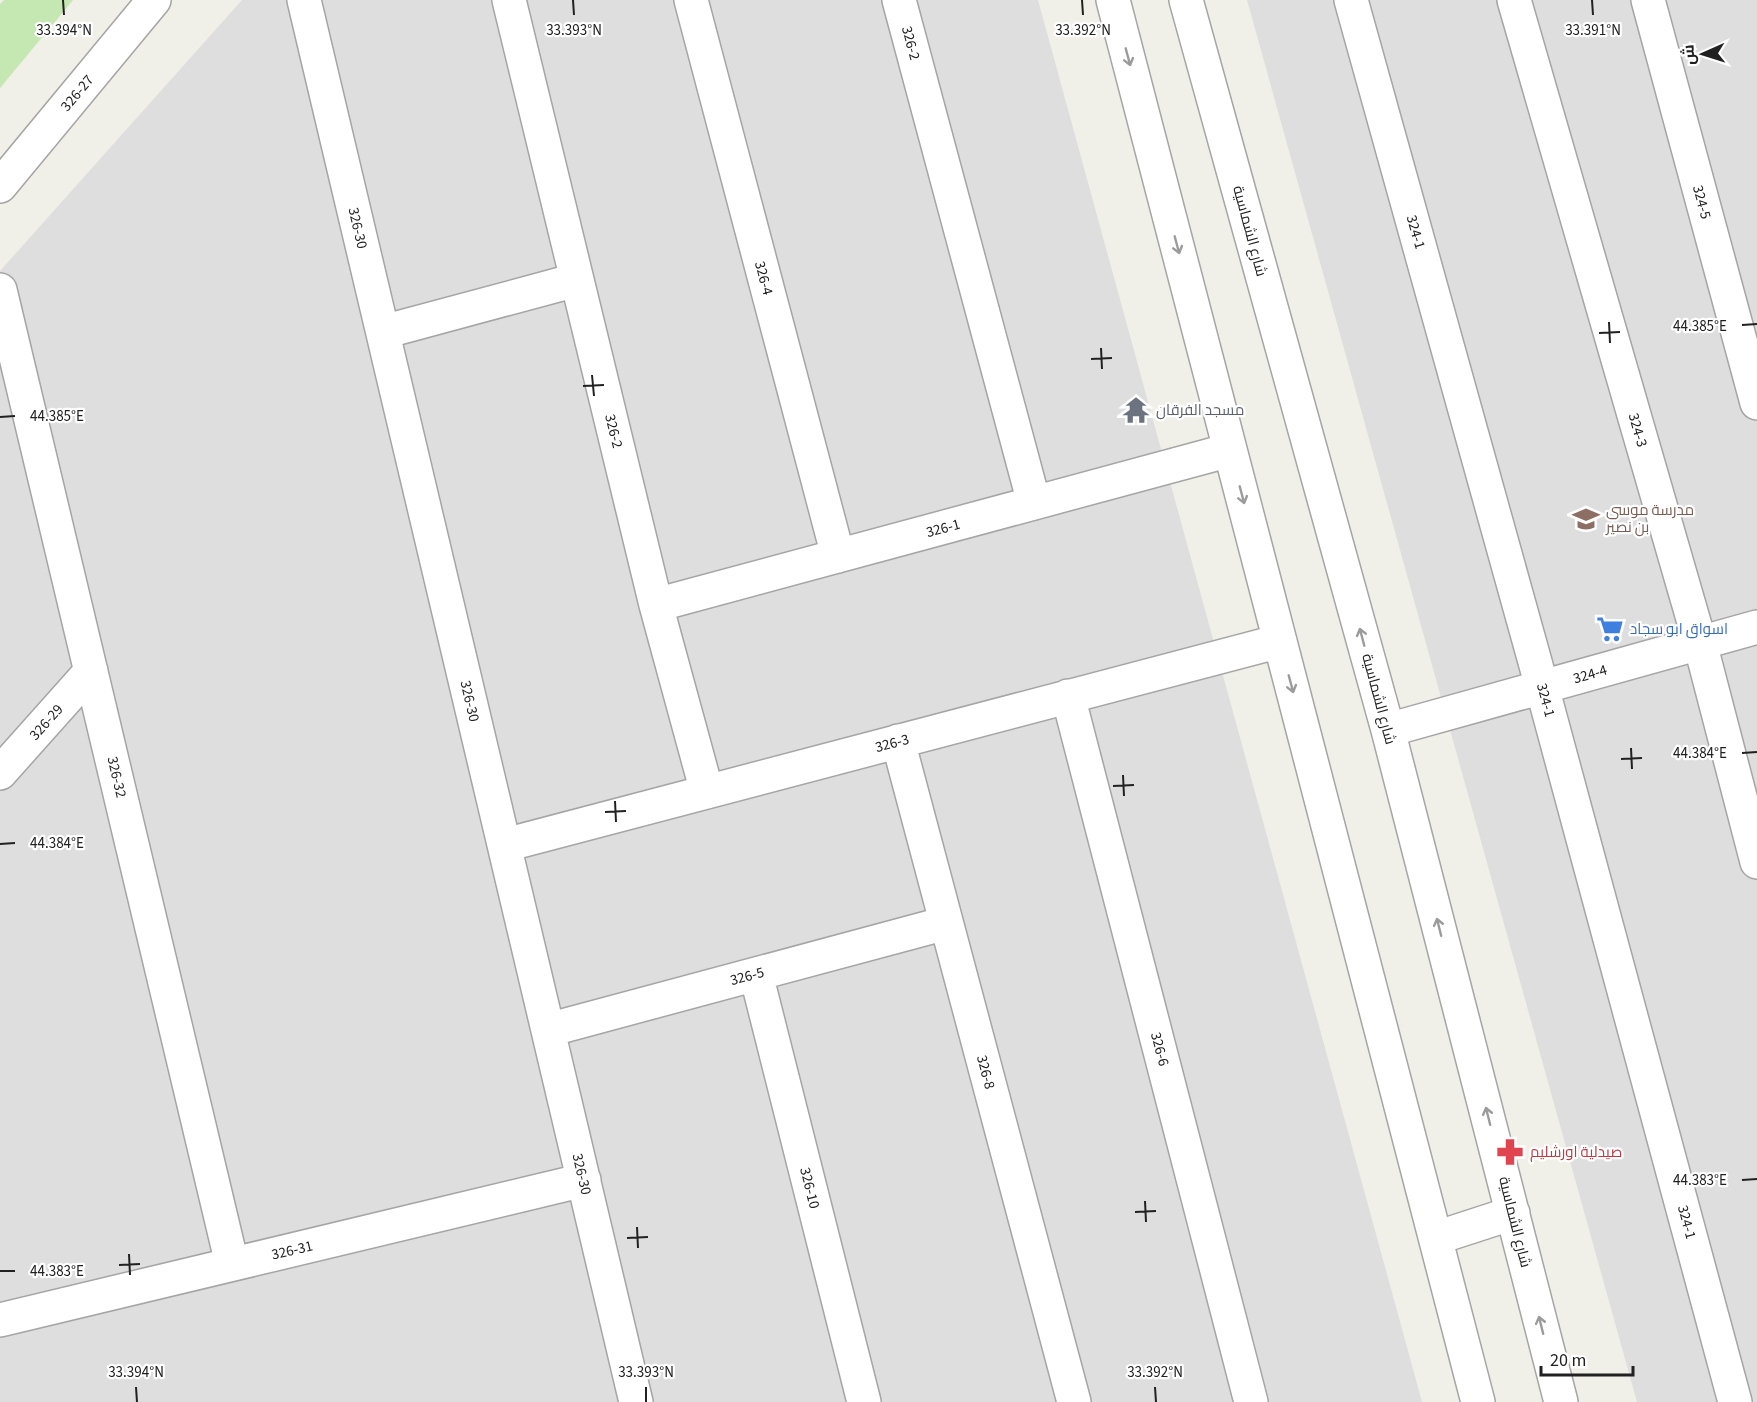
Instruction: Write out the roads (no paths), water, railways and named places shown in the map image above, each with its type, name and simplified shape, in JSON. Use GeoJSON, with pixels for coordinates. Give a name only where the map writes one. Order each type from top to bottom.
{"type":"FeatureCollection","features":[{"type":"Feature","properties":{"kind":"street","name":"326-27"},"geometry":{"type":"LineString","coordinates":[[0,186],[154,0]]}},
{"type":"Feature","properties":{"kind":"street","name":"326-30"},"geometry":{"type":"LineString","coordinates":[[304,0],[636,1402]]}},
{"type":"Feature","properties":{"kind":"street","name":"326-2"},"geometry":{"type":"LineString","coordinates":[[509,0],[657,605],[706,792]]}},
{"type":"Feature","properties":{"kind":"street","name":"326-4"},"geometry":{"type":"LineString","coordinates":[[691,0],[838,556]]}},
{"type":"Feature","properties":{"kind":"street","name":"326-2"},"geometry":{"type":"LineString","coordinates":[[899,0],[1034,503]]}},
{"type":"Feature","properties":{"kind":"street"},"geometry":{"type":"LineString","coordinates":[[1113,0],[1478,1402]]}},
{"type":"Feature","properties":{"kind":"street","name":"شارع الشماسية"},"geometry":{"type":"LineString","coordinates":[[1186,0],[1388,730],[1561,1402]]}},
{"type":"Feature","properties":{"kind":"street","name":"324-1"},"geometry":{"type":"LineString","coordinates":[[1351,0],[1542,687],[1735,1402]]}},
{"type":"Feature","properties":{"kind":"street","name":"324-3"},"geometry":{"type":"LineString","coordinates":[[1514,0],[1700,643],[1757,862]]}},
{"type":"Feature","properties":{"kind":"street","name":"324-5"},"geometry":{"type":"LineString","coordinates":[[1648,0],[1757,403]]}},
{"type":"Feature","properties":{"kind":"street"},"geometry":{"type":"LineString","coordinates":[[383,332],[576,279]]}},
{"type":"Feature","properties":{"kind":"street","name":"326-32"},"geometry":{"type":"LineString","coordinates":[[0,290],[232,1264]]}},
{"type":"Feature","properties":{"kind":"street","name":"326-1"},"geometry":{"type":"LineString","coordinates":[[657,605],[1230,450]]}},
{"type":"Feature","properties":{"kind":"street","name":"324-4"},"geometry":{"type":"LineString","coordinates":[[1388,730],[1757,627]]}},
{"type":"Feature","properties":{"kind":"street","name":"326-3"},"geometry":{"type":"LineString","coordinates":[[504,845],[1280,640]]}},
{"type":"Feature","properties":{"kind":"street","name":"326-29"},"geometry":{"type":"LineString","coordinates":[[0,773],[91,671]]}},
{"type":"Feature","properties":{"kind":"street","name":"326-6"},"geometry":{"type":"LineString","coordinates":[[1068,696],[1251,1402]]}},
{"type":"Feature","properties":{"kind":"street","name":"326-8"},"geometry":{"type":"LineString","coordinates":[[898,741],[1074,1402]]}},
{"type":"Feature","properties":{"kind":"street","name":"326-5"},"geometry":{"type":"LineString","coordinates":[[548,1030],[946,922]]}},
{"type":"Feature","properties":{"kind":"street","name":"326-10"},"geometry":{"type":"LineString","coordinates":[[756,974],[864,1402]]}},
{"type":"Feature","properties":{"kind":"street","name":"326-31"},"geometry":{"type":"LineString","coordinates":[[0,1320],[584,1180]]}},
{"type":"Feature","properties":{"kind":"street"},"geometry":{"type":"LineString","coordinates":[[1436,1238],[1513,1213]]}},
{"type":"Feature","properties":{"kind":"place","name":"مسجد الفرقان"},"geometry":{"type":"Point","coordinates":[1136,410]}},
{"type":"Feature","properties":{"kind":"place","name":"مدرسة موسى بن نصير"},"geometry":{"type":"Point","coordinates":[1586,519]}},
{"type":"Feature","properties":{"kind":"place","name":"اسواق ابو سجاد"},"geometry":{"type":"Point","coordinates":[1610,629]}},
{"type":"Feature","properties":{"kind":"place","name":"صيدلية اورشليم"},"geometry":{"type":"Point","coordinates":[1510,1152]}}]}
